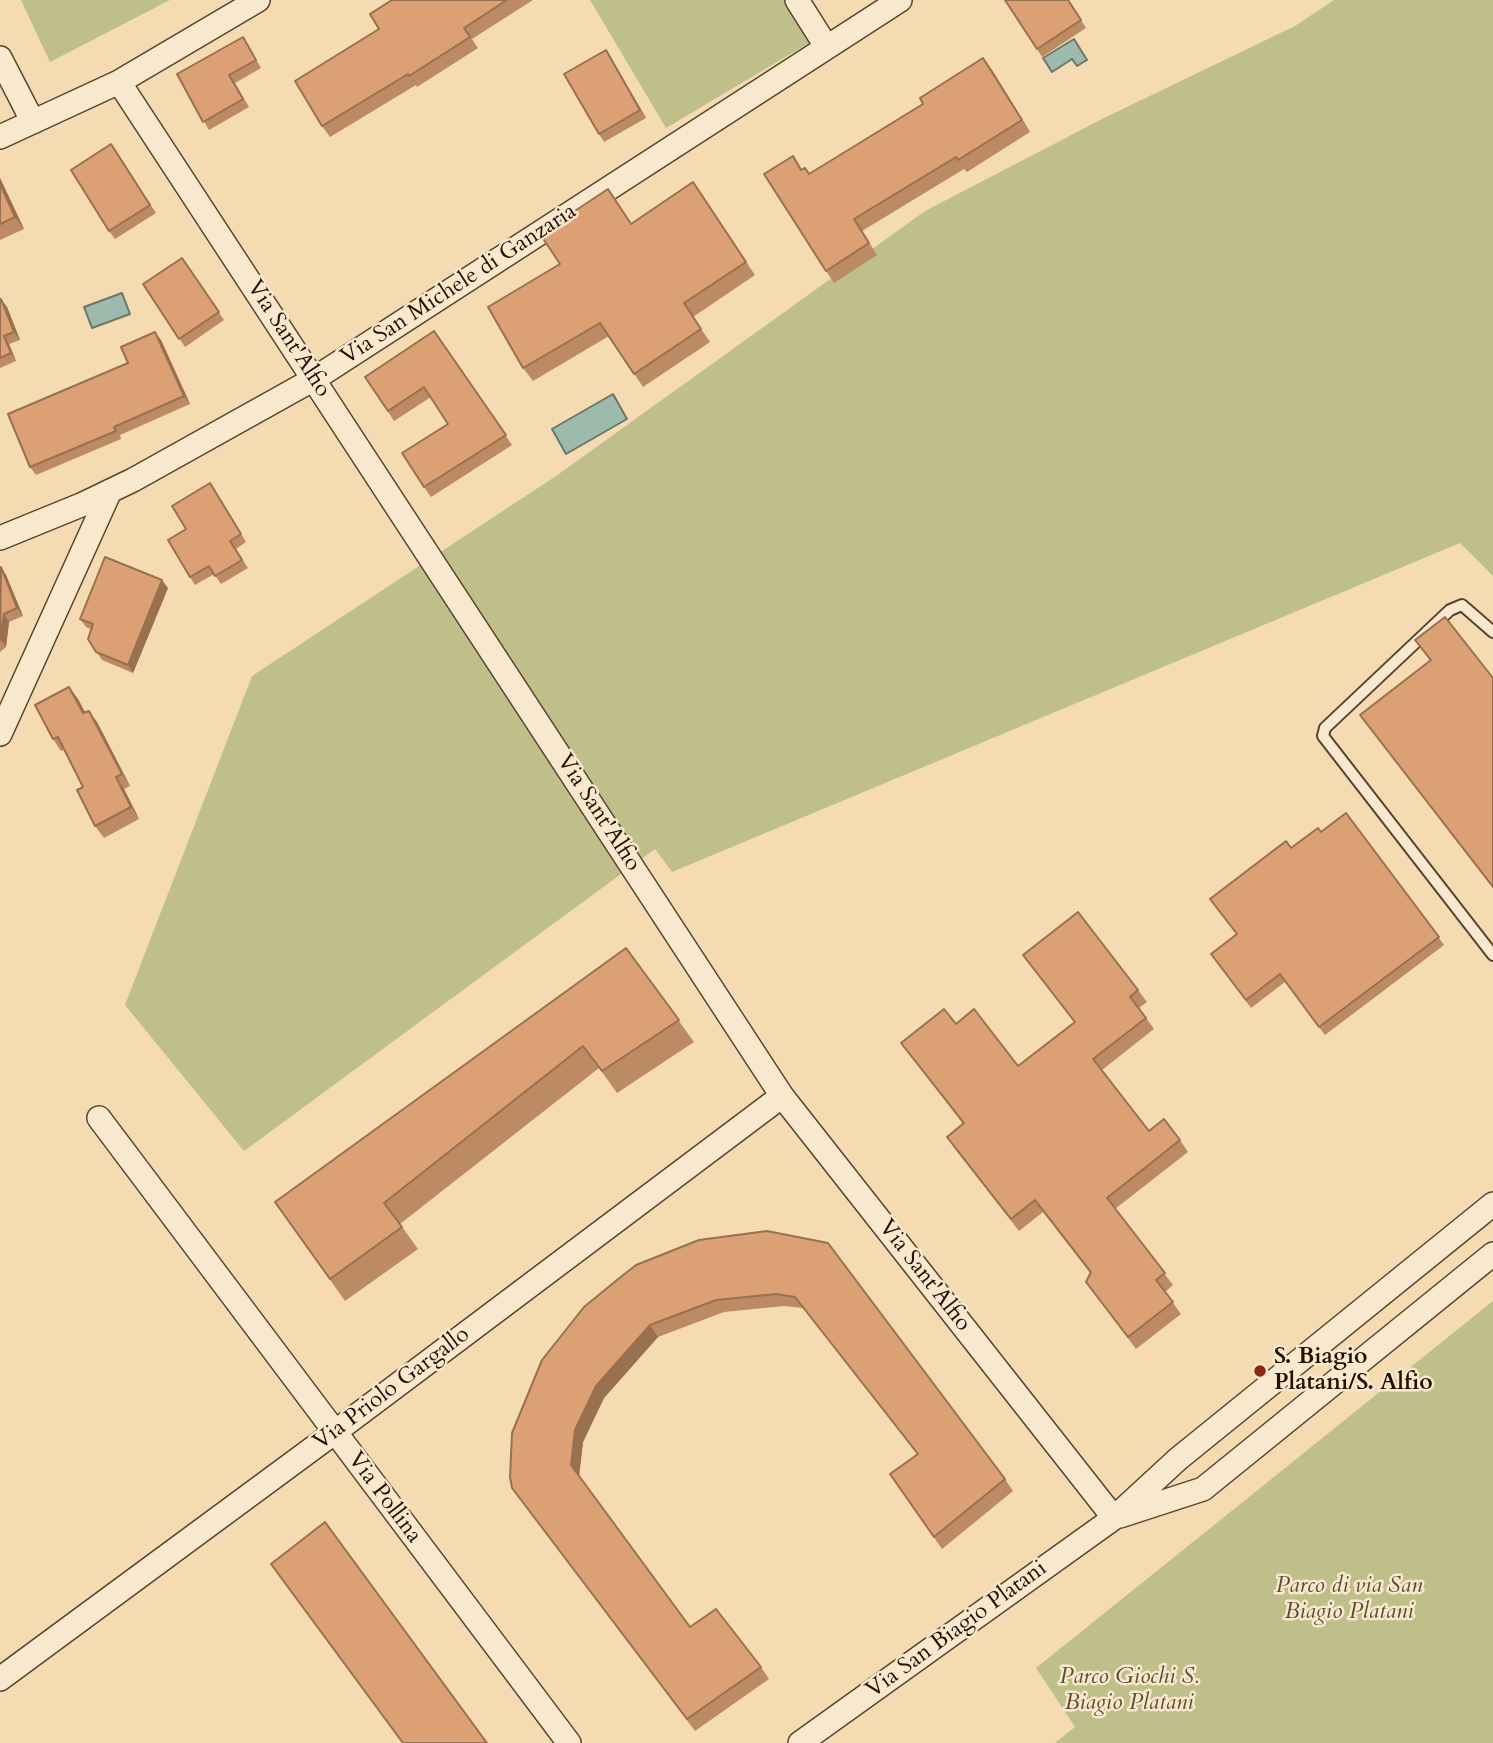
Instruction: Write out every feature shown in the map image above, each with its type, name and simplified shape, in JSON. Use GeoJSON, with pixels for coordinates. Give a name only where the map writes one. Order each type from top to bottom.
{"type":"FeatureCollection","features":[{"type":"Feature","properties":{"kind":"street"},"geometry":{"type":"LineString","coordinates":[[0,137],[119,82],[258,0]]}},
{"type":"Feature","properties":{"kind":"street"},"geometry":{"type":"LineString","coordinates":[[797,0],[826,46]]}},
{"type":"Feature","properties":{"kind":"street","name":"Via San Michele di Ganzaria"},"geometry":{"type":"LineString","coordinates":[[0,538],[110,491],[314,379],[900,0]]}},
{"type":"Feature","properties":{"kind":"street"},"geometry":{"type":"LineString","coordinates":[[0,58],[33,122]]}},
{"type":"Feature","properties":{"kind":"street","name":"Via Sant'Alfio"},"geometry":{"type":"LineString","coordinates":[[119,82],[782,1096],[1114,1518]]}},
{"type":"Feature","properties":{"kind":"street"},"geometry":{"type":"LineString","coordinates":[[0,734],[110,491]]}},
{"type":"Feature","properties":{"kind":"street","name":"Via Priolo Gargallo"},"geometry":{"type":"LineString","coordinates":[[0,1679],[335,1432],[782,1096]]}},
{"type":"Feature","properties":{"kind":"street","name":"Via Pollina"},"geometry":{"type":"LineString","coordinates":[[99,1118],[569,1743]]}},
{"type":"Feature","properties":{"kind":"street","name":"Via San Biagio Platani"},"geometry":{"type":"LineString","coordinates":[[800,1743],[1114,1518],[1196,1444],[1493,1205]]}},
{"type":"Feature","properties":{"kind":"street","name":"Via San Biagio Platani"},"geometry":{"type":"LineString","coordinates":[[1114,1518],[1203,1489],[1493,1254]]}},
{"type":"Feature","properties":{"kind":"street"},"geometry":{"type":"LineString","coordinates":[[1196,1444],[1224,1473]]}},
{"type":"Feature","properties":{"kind":"lane"},"geometry":{"type":"LineString","coordinates":[[1493,632],[1462,605],[1450,611],[1325,728],[1323,736],[1493,955]]}},
{"type":"Feature","properties":{"kind":"green space"},"geometry":{"type":"Polygon","coordinates":[[[21,0],[170,0],[50,62],[21,0]]]}},
{"type":"Feature","properties":{"kind":"green space"},"geometry":{"type":"Polygon","coordinates":[[[590,0],[788,0],[814,40],[666,128],[590,0]]]}},
{"type":"Feature","properties":{"kind":"green space"},"geometry":{"type":"Polygon","coordinates":[[[1334,0],[1493,0],[1493,576],[1460,543],[672,872],[655,849],[244,1151],[125,1005],[252,676],[556,476],[925,211],[1104,118],[1295,26],[1334,0]]]}},
{"type":"Feature","properties":{"kind":"green space","name":"Parco di via San Biagio Platani"},"geometry":{"type":"Polygon","coordinates":[[[1493,1301],[1493,1743],[1055,1743],[1075,1727],[1036,1668],[1493,1301]]]}},
{"type":"Feature","properties":{"kind":"shaded area"},"geometry":{"type":"Polygon","coordinates":[[[1074,39],[1087,60],[1077,66],[1072,59],[1052,72],[1043,58],[1074,39]]]}},
{"type":"Feature","properties":{"kind":"shaded area"},"geometry":{"type":"Polygon","coordinates":[[[122,293],[130,314],[92,328],[84,307],[122,293]]]}},
{"type":"Feature","properties":{"kind":"shaded area"},"geometry":{"type":"Polygon","coordinates":[[[613,394],[627,419],[566,454],[552,429],[613,394]]]}},
{"type":"Feature","properties":{"kind":"building"},"geometry":{"type":"Polygon","coordinates":[[[392,0],[507,0],[464,28],[470,37],[322,126],[295,81],[379,29],[370,14],[392,0]]]}},
{"type":"Feature","properties":{"kind":"building"},"geometry":{"type":"Polygon","coordinates":[[[1005,0],[1068,0],[1081,20],[1037,49],[1005,0]]]}},
{"type":"Feature","properties":{"kind":"building"},"geometry":{"type":"Polygon","coordinates":[[[243,37],[256,60],[229,75],[243,99],[203,122],[177,74],[243,37]]]}},
{"type":"Feature","properties":{"kind":"building"},"geometry":{"type":"Polygon","coordinates":[[[606,50],[640,110],[599,134],[564,74],[606,50]]]}},
{"type":"Feature","properties":{"kind":"building"},"geometry":{"type":"Polygon","coordinates":[[[983,58],[1022,120],[854,219],[869,243],[826,271],[764,174],[793,156],[801,170],[805,168],[809,174],[923,104],[920,98],[983,58]]]}},
{"type":"Feature","properties":{"kind":"building"},"geometry":{"type":"Polygon","coordinates":[[[111,144],[150,205],[109,231],[71,170],[111,144]]]}},
{"type":"Feature","properties":{"kind":"building"},"geometry":{"type":"Polygon","coordinates":[[[693,182],[746,262],[684,303],[701,329],[634,374],[600,323],[523,368],[488,307],[560,264],[540,234],[608,189],[631,224],[693,182]]]}},
{"type":"Feature","properties":{"kind":"building"},"geometry":{"type":"Polygon","coordinates":[[[0,184],[15,217],[0,224],[0,184]]]}},
{"type":"Feature","properties":{"kind":"building"},"geometry":{"type":"Polygon","coordinates":[[[182,258],[219,312],[179,339],[143,284],[182,258]]]}},
{"type":"Feature","properties":{"kind":"building"},"geometry":{"type":"Polygon","coordinates":[[[0,299],[14,332],[4,336],[11,353],[0,358],[0,299]]]}},
{"type":"Feature","properties":{"kind":"building"},"geometry":{"type":"Polygon","coordinates":[[[434,331],[506,435],[424,487],[402,453],[448,424],[424,387],[388,411],[365,377],[434,331]]]}},
{"type":"Feature","properties":{"kind":"building"},"geometry":{"type":"Polygon","coordinates":[[[155,332],[184,396],[114,427],[116,431],[30,467],[8,414],[128,363],[121,347],[155,332]]]}},
{"type":"Feature","properties":{"kind":"building"},"geometry":{"type":"Polygon","coordinates":[[[210,483],[241,534],[230,541],[242,560],[215,576],[209,566],[190,577],[168,540],[186,529],[172,506],[210,483]]]}},
{"type":"Feature","properties":{"kind":"building"},"geometry":{"type":"Polygon","coordinates":[[[105,557],[162,580],[128,665],[96,652],[88,639],[93,624],[80,619],[105,557]]]}},
{"type":"Feature","properties":{"kind":"building"},"geometry":{"type":"Polygon","coordinates":[[[1,567],[17,608],[4,614],[0,639],[1,567]]]}},
{"type":"Feature","properties":{"kind":"building"},"geometry":{"type":"Polygon","coordinates":[[[1445,617],[1493,678],[1493,887],[1360,715],[1431,660],[1415,640],[1445,617]]]}},
{"type":"Feature","properties":{"kind":"building"},"geometry":{"type":"Polygon","coordinates":[[[69,687],[83,713],[89,711],[122,774],[116,777],[131,807],[95,826],[77,790],[83,787],[58,737],[53,739],[35,705],[69,687]]]}},
{"type":"Feature","properties":{"kind":"building"},"geometry":{"type":"Polygon","coordinates":[[[1346,813],[1439,937],[1319,1027],[1280,974],[1246,1000],[1211,954],[1237,934],[1210,899],[1286,841],[1291,848],[1318,828],[1321,832],[1346,813]]]}},
{"type":"Feature","properties":{"kind":"building"},"geometry":{"type":"Polygon","coordinates":[[[1078,912],[1138,990],[1130,997],[1146,1018],[1093,1059],[1149,1131],[1164,1119],[1180,1140],[1107,1198],[1165,1273],[1156,1280],[1173,1302],[1128,1337],[1086,1282],[1091,1272],[1035,1200],[1011,1219],[947,1137],[964,1123],[901,1043],[944,1009],[956,1024],[974,1009],[1018,1066],[1075,1022],[1023,955],[1078,912]]]}},
{"type":"Feature","properties":{"kind":"building"},"geometry":{"type":"Polygon","coordinates":[[[626,948],[679,1020],[602,1071],[583,1046],[384,1203],[402,1227],[330,1279],[275,1202],[626,948]]]}},
{"type":"Feature","properties":{"kind":"building"},"geometry":{"type":"Polygon","coordinates":[[[767,1231],[828,1243],[1005,1479],[934,1537],[890,1474],[918,1454],[795,1297],[776,1294],[716,1300],[650,1325],[596,1386],[575,1430],[571,1465],[690,1627],[716,1609],[761,1667],[687,1719],[512,1488],[512,1433],[542,1360],[584,1307],[617,1280],[636,1265],[699,1240],[767,1231]]]}},
{"type":"Feature","properties":{"kind":"building"},"geometry":{"type":"Polygon","coordinates":[[[325,1522],[487,1743],[403,1743],[271,1564],[325,1522]]]}},
{"type":"Feature","properties":{"kind":"place","name":"S. Biagio Platani/S. Alfio"},"geometry":{"type":"Point","coordinates":[1260,1371]}},
{"type":"Feature","properties":{"kind":"park label","name":"Parco Giochi S. Biagio Platani"},"geometry":{"type":"Point","coordinates":[1129,1691]}}]}
